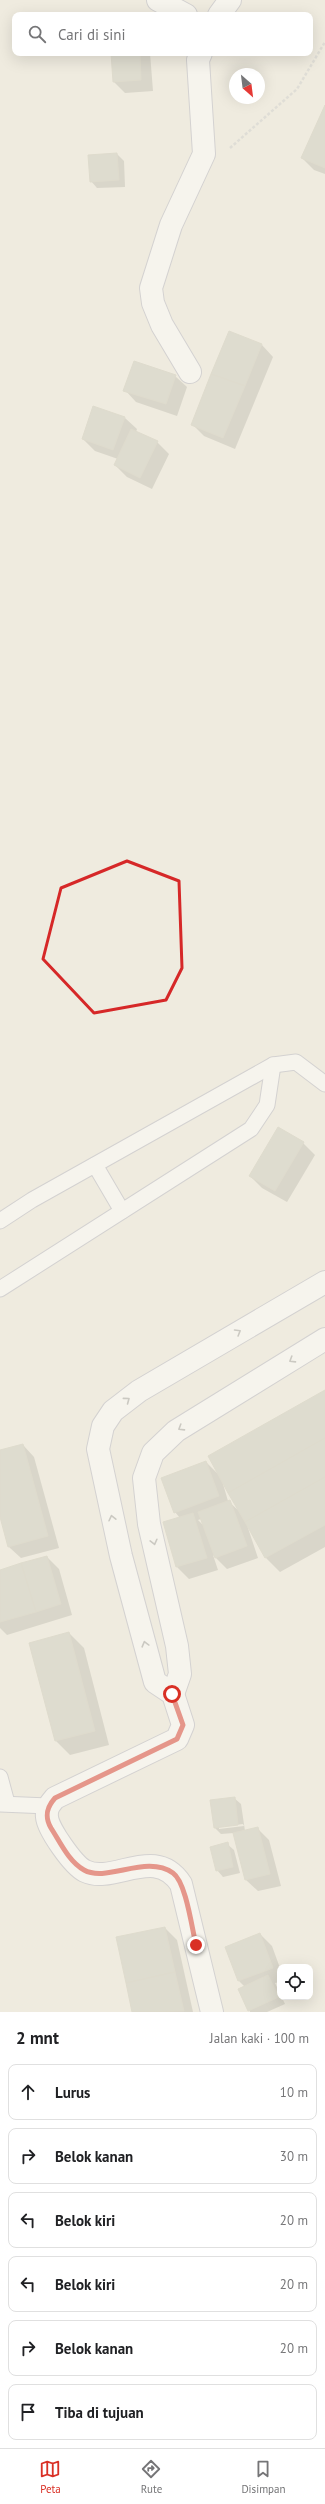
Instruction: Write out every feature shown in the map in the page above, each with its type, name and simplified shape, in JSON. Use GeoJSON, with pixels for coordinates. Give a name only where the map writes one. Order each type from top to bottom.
{"type":"FeatureCollection","features":[{"type":"Feature","properties":{"kind":"street"},"geometry":{"type":"LineString","coordinates":[[158,0],[180,12]]}},
{"type":"Feature","properties":{"kind":"street"},"geometry":{"type":"LineString","coordinates":[[221,12],[230,0]]}},
{"type":"Feature","properties":{"kind":"street"},"geometry":{"type":"LineString","coordinates":[[190,372],[162,325],[153,303],[151,288],[171,225],[204,154],[198,60],[200,56]]}},
{"type":"Feature","properties":{"kind":"street"},"geometry":{"type":"LineString","coordinates":[[212,2012],[181,1884],[175,1874],[152,1866],[100,1873],[86,1871],[68,1854],[49,1824],[47,1816],[48,1806],[55,1798],[177,1739],[183,1725],[172,1694],[155,1682],[121,1556],[98,1449],[103,1426],[113,1411],[139,1391],[325,1282]]}},
{"type":"Feature","properties":{"kind":"street"},"geometry":{"type":"LineString","coordinates":[[172,1694],[180,1674],[177,1646],[149,1524],[144,1478],[147,1466],[160,1444],[176,1431],[325,1339]]}},
{"type":"Feature","properties":{"kind":"lane"},"geometry":{"type":"LineString","coordinates":[[0,1221],[32,1200],[95,1164],[273,1065],[296,1062],[325,1084]]}},
{"type":"Feature","properties":{"kind":"lane"},"geometry":{"type":"LineString","coordinates":[[0,1290],[251,1129],[267,1105],[273,1065]]}},
{"type":"Feature","properties":{"kind":"lane"},"geometry":{"type":"LineString","coordinates":[[95,1164],[122,1211]]}},
{"type":"Feature","properties":{"kind":"lane"},"geometry":{"type":"LineString","coordinates":[[0,1777],[4,1804],[48,1806]]}},
{"type":"Feature","properties":{"kind":"path"},"geometry":{"type":"LineString","coordinates":[[224,154],[297,89],[325,42]]}},
{"type":"Feature","properties":{"kind":"highlighted area"},"geometry":{"type":"Polygon","coordinates":[[[127,861],[179,881],[182,968],[166,1000],[94,1013],[43,959],[61,888],[127,861]]]}},
{"type":"Feature","properties":{"kind":"building"},"geometry":{"type":"Polygon","coordinates":[[[111,56],[140,56],[141,80],[113,82],[111,56]]]}},
{"type":"Feature","properties":{"kind":"building"},"geometry":{"type":"Polygon","coordinates":[[[325,105],[325,168],[301,158],[325,105]]]}},
{"type":"Feature","properties":{"kind":"building"},"geometry":{"type":"Polygon","coordinates":[[[117,153],[119,180],[90,182],[88,155],[117,153]]]}},
{"type":"Feature","properties":{"kind":"building"},"geometry":{"type":"Polygon","coordinates":[[[229,331],[262,344],[245,386],[211,374],[229,331]]]}},
{"type":"Feature","properties":{"kind":"building"},"geometry":{"type":"Polygon","coordinates":[[[134,361],[176,375],[166,404],[123,391],[134,361]]]}},
{"type":"Feature","properties":{"kind":"building"},"geometry":{"type":"Polygon","coordinates":[[[211,374],[245,386],[223,438],[191,425],[211,374]]]}},
{"type":"Feature","properties":{"kind":"building"},"geometry":{"type":"Polygon","coordinates":[[[93,406],[125,417],[113,450],[82,439],[93,406]]]}},
{"type":"Feature","properties":{"kind":"building"},"geometry":{"type":"Polygon","coordinates":[[[131,429],[158,441],[140,478],[114,465],[131,429]]]}},
{"type":"Feature","properties":{"kind":"building"},"geometry":{"type":"Polygon","coordinates":[[[278,1127],[304,1142],[275,1191],[249,1176],[278,1127]]]}},
{"type":"Feature","properties":{"kind":"building"},"geometry":{"type":"Polygon","coordinates":[[[325,1390],[325,1438],[228,1493],[208,1456],[325,1390]]]}},
{"type":"Feature","properties":{"kind":"building"},"geometry":{"type":"Polygon","coordinates":[[[325,1438],[325,1477],[245,1522],[228,1493],[325,1438]]]}},
{"type":"Feature","properties":{"kind":"building"},"geometry":{"type":"Polygon","coordinates":[[[23,1444],[48,1536],[8,1547],[0,1517],[0,1450],[23,1444]]]}},
{"type":"Feature","properties":{"kind":"building"},"geometry":{"type":"Polygon","coordinates":[[[206,1461],[219,1496],[174,1513],[161,1478],[206,1461]]]}},
{"type":"Feature","properties":{"kind":"building"},"geometry":{"type":"Polygon","coordinates":[[[325,1477],[325,1525],[265,1558],[245,1522],[325,1477]]]}},
{"type":"Feature","properties":{"kind":"building"},"geometry":{"type":"Polygon","coordinates":[[[230,1500],[247,1546],[215,1558],[198,1512],[230,1500]]]}},
{"type":"Feature","properties":{"kind":"building"},"geometry":{"type":"Polygon","coordinates":[[[193,1513],[207,1558],[176,1567],[163,1522],[193,1513]]]}},
{"type":"Feature","properties":{"kind":"building"},"geometry":{"type":"Polygon","coordinates":[[[47,1556],[61,1604],[36,1612],[21,1563],[47,1556]]]}},
{"type":"Feature","properties":{"kind":"building"},"geometry":{"type":"Polygon","coordinates":[[[21,1563],[36,1612],[0,1622],[0,1570],[21,1563]]]}},
{"type":"Feature","properties":{"kind":"building"},"geometry":{"type":"Polygon","coordinates":[[[69,1632],[95,1731],[55,1741],[29,1643],[69,1632]]]}},
{"type":"Feature","properties":{"kind":"building"},"geometry":{"type":"Polygon","coordinates":[[[235,1797],[238,1825],[214,1828],[210,1800],[235,1797]]]}},
{"type":"Feature","properties":{"kind":"building"},"geometry":{"type":"Polygon","coordinates":[[[258,1827],[270,1874],[245,1880],[233,1833],[258,1827]]]}},
{"type":"Feature","properties":{"kind":"building"},"geometry":{"type":"Polygon","coordinates":[[[228,1842],[233,1867],[216,1871],[210,1847],[228,1842]]]}},
{"type":"Feature","properties":{"kind":"building"},"geometry":{"type":"Polygon","coordinates":[[[165,1927],[175,1972],[126,1983],[116,1937],[165,1927]]]}},
{"type":"Feature","properties":{"kind":"building"},"geometry":{"type":"Polygon","coordinates":[[[260,1933],[273,1968],[238,1981],[225,1947],[260,1933]]]}},
{"type":"Feature","properties":{"kind":"building"},"geometry":{"type":"Polygon","coordinates":[[[175,1972],[184,2011],[132,2012],[126,1983],[175,1972]]]}},
{"type":"Feature","properties":{"kind":"building"},"geometry":{"type":"Polygon","coordinates":[[[268,1975],[277,1993],[277,1998],[248,2011],[238,1989],[268,1975]]]}},
{"type":"Feature","properties":{"kind":"route"},"geometry":{"type":"LineString","coordinates":[[172,1694],[183,1725],[181,1733],[177,1739],[55,1798],[48,1806],[47,1816],[49,1824],[68,1854],[77,1865],[86,1871],[100,1873],[152,1866],[175,1874],[181,1884],[196,1945]]}}]}
